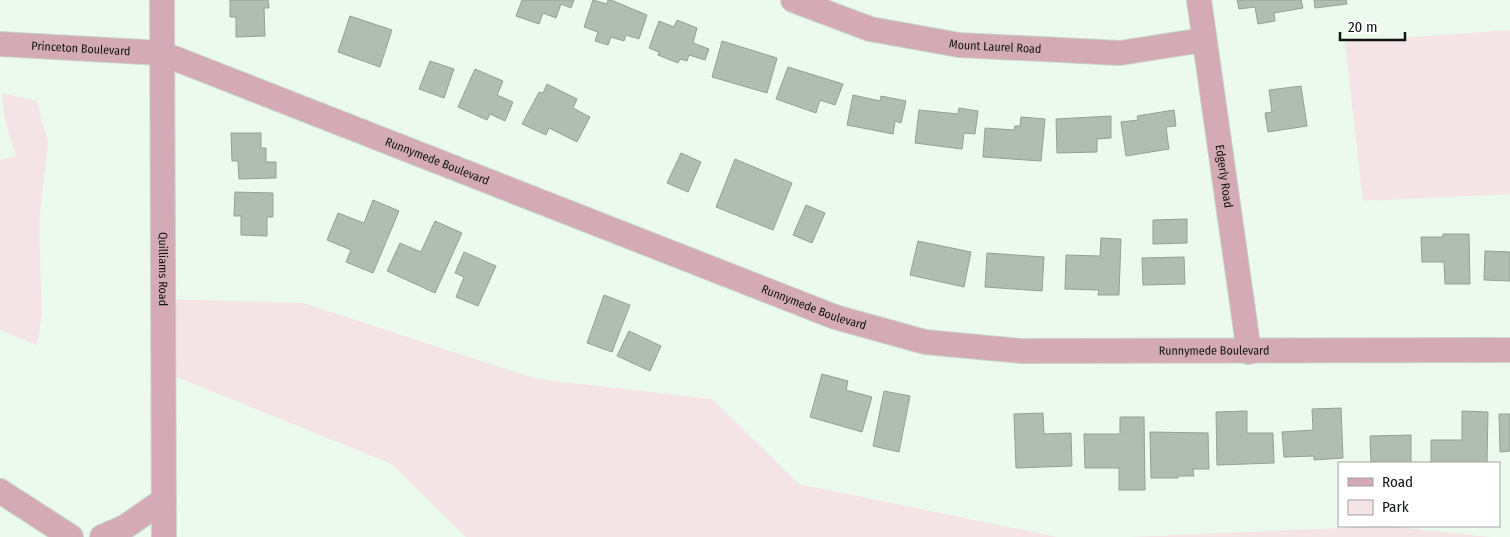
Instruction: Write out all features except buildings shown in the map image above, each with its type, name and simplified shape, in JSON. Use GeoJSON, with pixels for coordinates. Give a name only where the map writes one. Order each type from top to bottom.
{"type":"FeatureCollection","features":[{"type":"Feature","properties":{"kind":"street","name":"Quilliams Road"},"geometry":{"type":"LineString","coordinates":[[162,0],[164,537]]}},
{"type":"Feature","properties":{"kind":"street","name":"Mount Laurel Road"},"geometry":{"type":"LineString","coordinates":[[793,0],[870,29],[959,45],[1120,53],[1203,40]]}},
{"type":"Feature","properties":{"kind":"street","name":"Edgerly Road"},"geometry":{"type":"LineString","coordinates":[[1199,0],[1203,40],[1249,352]]}},
{"type":"Feature","properties":{"kind":"street","name":"Princeton Boulevard"},"geometry":{"type":"LineString","coordinates":[[0,44],[161,53]]}},
{"type":"Feature","properties":{"kind":"street","name":"Runnymede Boulevard"},"geometry":{"type":"LineString","coordinates":[[161,53],[835,317],[925,342],[1021,351],[1510,350]]}},
{"type":"Feature","properties":{"kind":"street"},"geometry":{"type":"LineString","coordinates":[[0,491],[71,537]]}},
{"type":"Feature","properties":{"kind":"street"},"geometry":{"type":"LineString","coordinates":[[102,537],[124,527],[164,500]]}},
{"type":"Feature","properties":{"kind":"green space"},"geometry":{"type":"Polygon","coordinates":[[[1510,30],[1510,194],[1363,201],[1345,42],[1510,30]]]}},
{"type":"Feature","properties":{"kind":"green space"},"geometry":{"type":"Polygon","coordinates":[[[2,93],[37,101],[48,142],[39,222],[42,314],[37,345],[0,330],[0,160],[16,156],[4,116],[2,93]]]}},
{"type":"Feature","properties":{"kind":"green space"},"geometry":{"type":"Polygon","coordinates":[[[163,299],[303,303],[537,379],[712,399],[799,484],[1057,537],[466,537],[392,464],[164,372],[163,299]]]}},
{"type":"Feature","properties":{"kind":"green space"},"geometry":{"type":"Polygon","coordinates":[[[1397,527],[1490,537],[1129,537],[1397,527]]]}}]}
